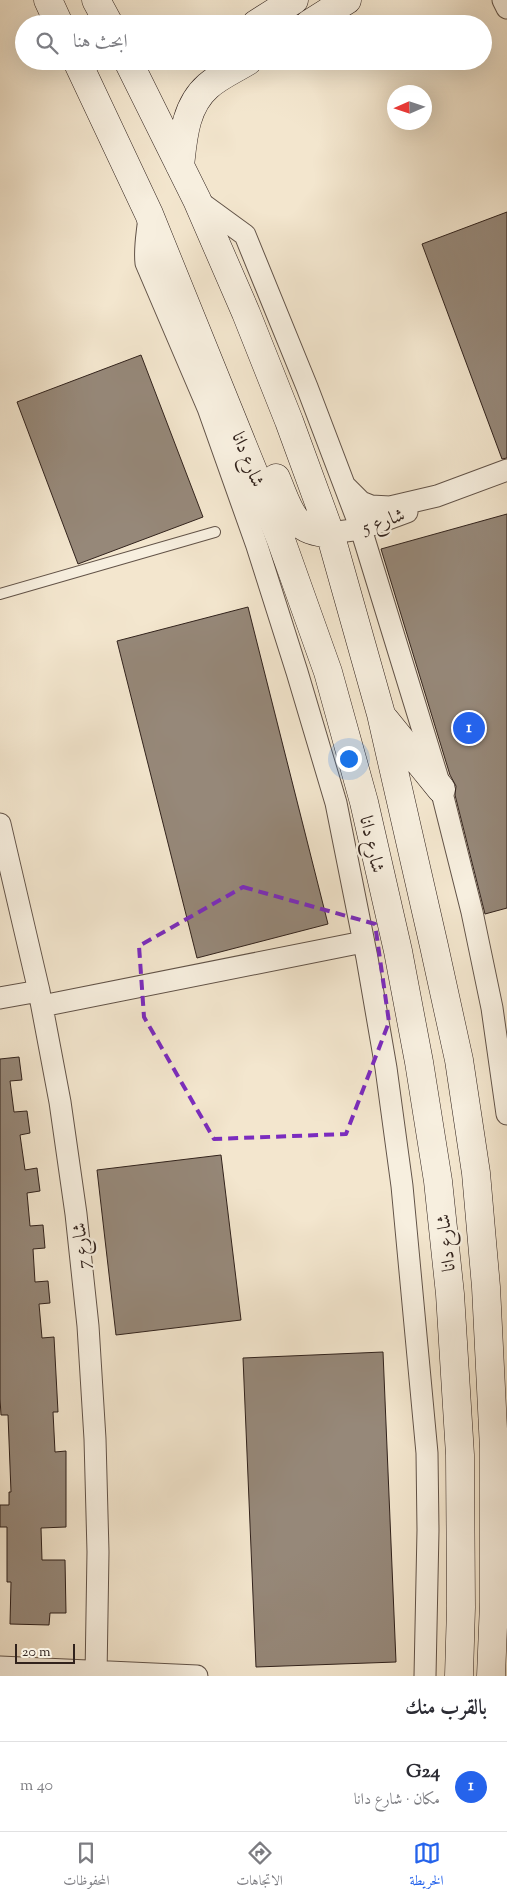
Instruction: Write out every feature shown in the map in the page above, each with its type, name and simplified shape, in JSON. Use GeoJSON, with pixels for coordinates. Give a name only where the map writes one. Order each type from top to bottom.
{"type":"FeatureCollection","features":[{"type":"Feature","properties":{"kind":"street"},"geometry":{"type":"LineString","coordinates":[[48,0],[55,15]]}},
{"type":"Feature","properties":{"kind":"street"},"geometry":{"type":"LineString","coordinates":[[96,0],[104,15]]}},
{"type":"Feature","properties":{"kind":"street"},"geometry":{"type":"LineString","coordinates":[[270,15],[294,0]]}},
{"type":"Feature","properties":{"kind":"street"},"geometry":{"type":"LineString","coordinates":[[341,0],[347,0]]}},
{"type":"Feature","properties":{"kind":"street"},"geometry":{"type":"LineString","coordinates":[[323,15],[347,0]]}},
{"type":"Feature","properties":{"kind":"street"},"geometry":{"type":"LineString","coordinates":[[504,0],[507,8]]}},
{"type":"Feature","properties":{"kind":"street","name":"شارع دانا"},"geometry":{"type":"LineString","coordinates":[[81,70],[149,214],[213,368],[281,540],[328,672],[364,802],[398,951],[414,1034],[438,1181],[450,1294],[461,1502],[459,1676]]}},
{"type":"Feature","properties":{"kind":"street","name":"شارع دانا"},"geometry":{"type":"LineString","coordinates":[[132,70],[196,200],[268,367],[330,533],[380,714],[459,1060],[476,1173],[486,1287],[494,1449],[494,1603],[491,1676]]}},
{"type":"Feature","properties":{"kind":"street"},"geometry":{"type":"LineString","coordinates":[[180,166],[184,132],[192,108],[207,87],[234,70]]}},
{"type":"Feature","properties":{"kind":"street"},"geometry":{"type":"LineString","coordinates":[[196,200],[245,235],[268,288],[361,529],[441,789],[472,912],[488,989],[507,1114]]}},
{"type":"Feature","properties":{"kind":"street"},"geometry":{"type":"LineString","coordinates":[[149,214],[148,236],[145,245],[146,263],[208,408],[277,609],[336,803],[363,942],[386,1068],[402,1186],[427,1453],[428,1530],[424,1676]]}},
{"type":"Feature","properties":{"kind":"street"},"geometry":{"type":"LineString","coordinates":[[213,368],[234,387],[242,400],[294,518],[307,529],[318,533],[330,533]]}},
{"type":"Feature","properties":{"kind":"street","name":"شارع 5"},"geometry":{"type":"LineString","coordinates":[[346,487],[361,502],[380,508],[433,497],[507,470]]}},
{"type":"Feature","properties":{"kind":"street","name":"شارع 5"},"geometry":{"type":"LineString","coordinates":[[330,533],[361,529],[415,509],[433,497]]}},
{"type":"Feature","properties":{"kind":"street"},"geometry":{"type":"LineString","coordinates":[[380,714],[441,789]]}},
{"type":"Feature","properties":{"kind":"street","name":"شارع 7"},"geometry":{"type":"LineString","coordinates":[[0,824],[41,998],[60,1102],[74,1195],[88,1326],[96,1439],[98,1552],[96,1673]]}},
{"type":"Feature","properties":{"kind":"street"},"geometry":{"type":"LineString","coordinates":[[0,998],[41,998],[363,942]]}},
{"type":"Feature","properties":{"kind":"street"},"geometry":{"type":"LineString","coordinates":[[0,1667],[96,1673],[197,1676]]}},
{"type":"Feature","properties":{"kind":"lane"},"geometry":{"type":"LineString","coordinates":[[0,594],[215,532]]}},
{"type":"Feature","properties":{"kind":"highlighted area"},"geometry":{"type":"Polygon","coordinates":[[[243,887],[375,924],[389,1022],[346,1134],[214,1139],[144,1017],[139,946],[243,887]]]}},
{"type":"Feature","properties":{"kind":"building"},"geometry":{"type":"Polygon","coordinates":[[[507,212],[507,458],[502,459],[422,244],[507,212]]]}},
{"type":"Feature","properties":{"kind":"building"},"geometry":{"type":"Polygon","coordinates":[[[141,355],[203,517],[78,564],[17,402],[141,355]]]}},
{"type":"Feature","properties":{"kind":"building"},"geometry":{"type":"Polygon","coordinates":[[[507,514],[507,908],[485,914],[455,795],[456,786],[450,775],[381,549],[507,514]]]}},
{"type":"Feature","properties":{"kind":"building"},"geometry":{"type":"Polygon","coordinates":[[[248,607],[328,924],[197,958],[117,641],[248,607]]]}},
{"type":"Feature","properties":{"kind":"building"},"geometry":{"type":"Polygon","coordinates":[[[19,1057],[22,1080],[10,1081],[14,1112],[27,1111],[30,1133],[20,1135],[25,1170],[37,1168],[40,1191],[27,1193],[30,1226],[43,1225],[45,1248],[33,1249],[35,1282],[48,1281],[50,1303],[39,1304],[42,1338],[54,1337],[58,1412],[53,1412],[55,1452],[66,1451],[66,1527],[41,1528],[42,1560],[65,1560],[66,1613],[50,1613],[49,1625],[10,1624],[11,1582],[7,1582],[7,1527],[0,1527],[0,1505],[9,1505],[9,1492],[11,1492],[8,1415],[1,1415],[0,1399],[0,1059],[19,1057]]]}},
{"type":"Feature","properties":{"kind":"building"},"geometry":{"type":"Polygon","coordinates":[[[221,1155],[241,1320],[116,1335],[97,1170],[221,1155]]]}},
{"type":"Feature","properties":{"kind":"building"},"geometry":{"type":"Polygon","coordinates":[[[383,1352],[396,1662],[256,1667],[243,1358],[383,1352]]]}},
{"type":"Feature","properties":{"kind":"place","name":"G24"},"geometry":{"type":"Point","coordinates":[469,728]}}]}
